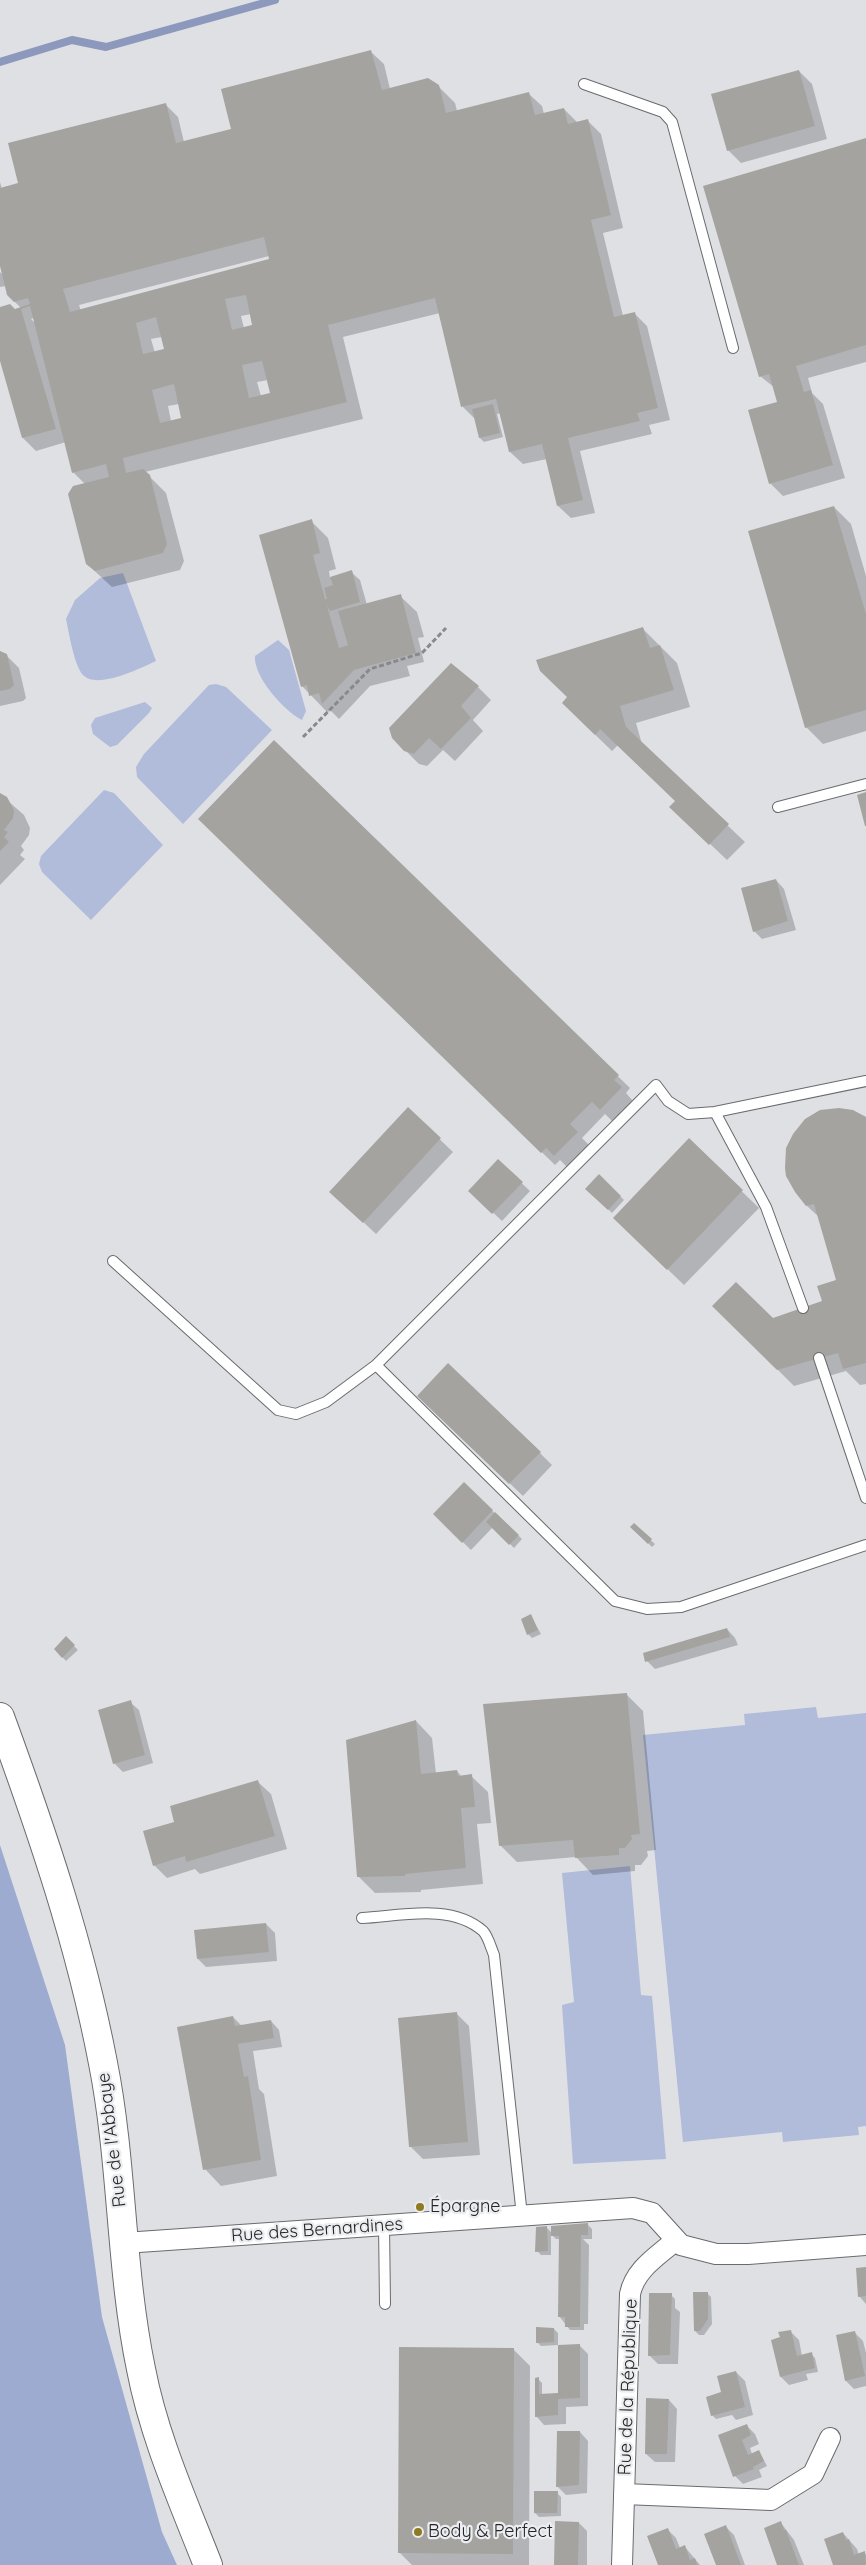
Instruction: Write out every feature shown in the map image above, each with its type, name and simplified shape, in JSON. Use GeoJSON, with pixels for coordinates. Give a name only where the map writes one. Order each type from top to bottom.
{"type":"FeatureCollection","features":[{"type":"Feature","properties":{"kind":"street","name":"Rue de l'Abbaye"},"geometry":{"type":"LineString","coordinates":[[0,1717],[37,1818],[69,1915],[88,1992],[104,2065],[115,2138],[124,2243],[141,2369],[160,2438],[208,2565]]}},
{"type":"Feature","properties":{"kind":"street","name":"Rue des Bernardines"},"geometry":{"type":"LineString","coordinates":[[124,2243],[633,2208],[652,2213],[676,2240]]}},
{"type":"Feature","properties":{"kind":"street"},"geometry":{"type":"LineString","coordinates":[[676,2240],[681,2245],[716,2254],[748,2254],[866,2245]]}},
{"type":"Feature","properties":{"kind":"street","name":"Rue de la République"},"geometry":{"type":"LineString","coordinates":[[622,2565],[630,2294],[633,2281],[640,2271],[676,2240]]}},
{"type":"Feature","properties":{"kind":"street"},"geometry":{"type":"LineString","coordinates":[[624,2494],[771,2500],[813,2474],[830,2438]]}},
{"type":"Feature","properties":{"kind":"lane"},"geometry":{"type":"LineString","coordinates":[[584,84],[663,112],[672,122],[733,348]]}},
{"type":"Feature","properties":{"kind":"lane"},"geometry":{"type":"LineString","coordinates":[[778,807],[866,784]]}},
{"type":"Feature","properties":{"kind":"lane"},"geometry":{"type":"LineString","coordinates":[[113,1261],[278,1410],[296,1414],[326,1402],[376,1365],[656,1085],[668,1101],[688,1114],[715,1112],[866,1081]]}},
{"type":"Feature","properties":{"kind":"lane"},"geometry":{"type":"LineString","coordinates":[[715,1112],[766,1207],[803,1308]]}},
{"type":"Feature","properties":{"kind":"lane"},"geometry":{"type":"LineString","coordinates":[[819,1358],[866,1498]]}},
{"type":"Feature","properties":{"kind":"lane"},"geometry":{"type":"LineString","coordinates":[[376,1365],[615,1601],[647,1609],[681,1607],[866,1545]]}},
{"type":"Feature","properties":{"kind":"lane"},"geometry":{"type":"LineString","coordinates":[[362,1918],[434,1913],[462,1917],[484,1932],[494,1955],[522,2216]]}},
{"type":"Feature","properties":{"kind":"lane"},"geometry":{"type":"LineString","coordinates":[[384,2225],[385,2304]]}},
{"type":"Feature","properties":{"kind":"path"},"geometry":{"type":"LineString","coordinates":[[303,737],[370,669],[422,653],[446,628]]}},
{"type":"Feature","properties":{"kind":"shaded area"},"geometry":{"type":"Polygon","coordinates":[[[123,573],[156,661],[108,679],[90,679],[83,675],[77,664],[66,619],[75,600],[100,578],[123,573]]]}},
{"type":"Feature","properties":{"kind":"shaded area"},"geometry":{"type":"Polygon","coordinates":[[[278,640],[289,650],[306,711],[302,720],[287,709],[271,692],[264,683],[256,664],[255,656],[278,640]]]}},
{"type":"Feature","properties":{"kind":"shaded area"},"geometry":{"type":"Polygon","coordinates":[[[216,684],[226,687],[272,730],[183,824],[137,777],[136,767],[144,754],[209,685],[216,684]]]}},
{"type":"Feature","properties":{"kind":"shaded area"},"geometry":{"type":"Polygon","coordinates":[[[145,702],[152,708],[149,713],[117,745],[110,747],[93,734],[91,725],[95,718],[145,702]]]}},
{"type":"Feature","properties":{"kind":"shaded area"},"geometry":{"type":"Polygon","coordinates":[[[104,790],[114,793],[163,845],[91,920],[42,872],[39,864],[41,856],[104,790]]]}},
{"type":"Feature","properties":{"kind":"shaded area"},"geometry":{"type":"Polygon","coordinates":[[[816,1707],[818,1718],[866,1713],[866,2126],[858,2127],[859,2135],[783,2142],[782,2132],[683,2142],[643,1735],[745,1725],[744,1714],[816,1707]]]}},
{"type":"Feature","properties":{"kind":"shaded area"},"geometry":{"type":"Polygon","coordinates":[[[0,1845],[65,2045],[102,2317],[162,2532],[177,2565],[0,2565],[0,1845]]]}},
{"type":"Feature","properties":{"kind":"shaded area"},"geometry":{"type":"Polygon","coordinates":[[[630,1866],[641,1995],[652,1996],[666,2159],[573,2164],[562,2005],[574,2002],[562,1873],[630,1866]]]}},
{"type":"Feature","properties":{"kind":"building"},"geometry":{"type":"Polygon","coordinates":[[[371,50],[382,90],[428,78],[439,85],[446,113],[529,92],[535,115],[564,108],[568,124],[588,119],[611,215],[591,220],[614,317],[635,312],[658,408],[637,413],[640,421],[568,438],[583,500],[557,506],[542,444],[509,452],[496,399],[461,407],[435,298],[328,325],[347,402],[123,458],[126,473],[143,469],[150,475],[167,544],[163,553],[95,571],[86,564],[68,494],[73,486],[109,477],[106,464],[72,473],[30,306],[21,309],[56,429],[22,438],[0,361],[0,307],[10,304],[15,309],[30,304],[28,298],[14,302],[7,295],[0,266],[0,188],[18,183],[8,143],[166,103],[176,143],[231,129],[221,89],[371,50]],[[264,237],[63,289],[70,312],[269,259],[264,237]],[[246,295],[225,299],[232,330],[252,325],[246,295]],[[156,317],[136,323],[143,354],[164,349],[156,317]],[[262,361],[242,365],[249,398],[270,393],[262,361]],[[174,384],[152,390],[160,423],[181,418],[174,384]]]}},
{"type":"Feature","properties":{"kind":"building"},"geometry":{"type":"Polygon","coordinates":[[[799,70],[815,126],[727,151],[711,94],[799,70]]]}},
{"type":"Feature","properties":{"kind":"building"},"geometry":{"type":"Polygon","coordinates":[[[866,138],[866,345],[796,366],[804,392],[811,390],[833,465],[769,484],[748,410],[777,402],[769,374],[759,377],[703,186],[866,138]]]}},
{"type":"Feature","properties":{"kind":"building"},"geometry":{"type":"Polygon","coordinates":[[[493,404],[500,433],[479,438],[472,409],[493,404]]]}},
{"type":"Feature","properties":{"kind":"building"},"geometry":{"type":"Polygon","coordinates":[[[834,506],[866,614],[866,710],[805,728],[748,531],[834,506]]]}},
{"type":"Feature","properties":{"kind":"building"},"geometry":{"type":"Polygon","coordinates":[[[312,519],[320,553],[313,555],[325,599],[327,599],[324,588],[333,585],[330,577],[352,570],[360,602],[330,611],[327,606],[339,648],[348,645],[338,611],[401,594],[416,653],[354,670],[322,704],[319,693],[309,696],[307,685],[301,687],[259,535],[312,519]]]}},
{"type":"Feature","properties":{"kind":"building"},"geometry":{"type":"Polygon","coordinates":[[[643,627],[650,648],[660,645],[674,690],[620,706],[626,727],[729,824],[709,845],[669,807],[675,801],[600,729],[595,735],[562,703],[567,697],[540,671],[536,660],[643,627]]]}},
{"type":"Feature","properties":{"kind":"building"},"geometry":{"type":"Polygon","coordinates":[[[0,651],[7,654],[14,685],[10,689],[0,691],[0,651]]]}},
{"type":"Feature","properties":{"kind":"building"},"geometry":{"type":"Polygon","coordinates":[[[451,663],[479,686],[461,706],[471,718],[441,749],[429,738],[414,754],[404,751],[392,738],[389,728],[451,663]]]}},
{"type":"Feature","properties":{"kind":"building"},"geometry":{"type":"Polygon","coordinates":[[[274,740],[619,1075],[614,1080],[622,1087],[600,1110],[592,1102],[570,1124],[578,1132],[554,1156],[546,1148],[541,1153],[198,819],[274,740]]]}},
{"type":"Feature","properties":{"kind":"building"},"geometry":{"type":"Polygon","coordinates":[[[866,792],[866,826],[865,826],[857,795],[866,792]]]}},
{"type":"Feature","properties":{"kind":"building"},"geometry":{"type":"Polygon","coordinates":[[[0,793],[7,797],[14,810],[13,818],[4,830],[8,832],[4,837],[9,842],[0,851],[0,793]]]}},
{"type":"Feature","properties":{"kind":"building"},"geometry":{"type":"Polygon","coordinates":[[[776,879],[788,921],[753,932],[741,888],[776,879]]]}},
{"type":"Feature","properties":{"kind":"building"},"geometry":{"type":"Polygon","coordinates":[[[408,1107],[441,1138],[363,1223],[329,1192],[408,1107]]]}},
{"type":"Feature","properties":{"kind":"building"},"geometry":{"type":"Polygon","coordinates":[[[839,1108],[853,1110],[866,1117],[866,1363],[843,1369],[838,1353],[777,1370],[712,1306],[736,1282],[773,1318],[822,1301],[817,1286],[836,1280],[814,1204],[806,1206],[786,1176],[785,1168],[786,1148],[793,1134],[805,1119],[820,1110],[839,1108]]]}},
{"type":"Feature","properties":{"kind":"building"},"geometry":{"type":"Polygon","coordinates":[[[689,1138],[743,1190],[667,1270],[613,1218],[689,1138]]]}},
{"type":"Feature","properties":{"kind":"building"},"geometry":{"type":"Polygon","coordinates":[[[498,1159],[523,1182],[492,1214],[468,1191],[498,1159]]]}},
{"type":"Feature","properties":{"kind":"building"},"geometry":{"type":"Polygon","coordinates":[[[599,1174],[621,1196],[608,1210],[585,1189],[599,1174]]]}},
{"type":"Feature","properties":{"kind":"building"},"geometry":{"type":"Polygon","coordinates":[[[448,1363],[541,1452],[509,1484],[417,1396],[448,1363]]]}},
{"type":"Feature","properties":{"kind":"building"},"geometry":{"type":"Polygon","coordinates":[[[464,1482],[493,1510],[462,1543],[433,1514],[464,1482]]]}},
{"type":"Feature","properties":{"kind":"building"},"geometry":{"type":"Polygon","coordinates":[[[495,1512],[519,1535],[509,1545],[486,1522],[495,1512]]]}},
{"type":"Feature","properties":{"kind":"building"},"geometry":{"type":"Polygon","coordinates":[[[634,1523],[652,1539],[648,1544],[630,1527],[634,1523]]]}},
{"type":"Feature","properties":{"kind":"building"},"geometry":{"type":"Polygon","coordinates":[[[531,1614],[538,1630],[527,1635],[521,1619],[531,1614]]]}},
{"type":"Feature","properties":{"kind":"building"},"geometry":{"type":"Polygon","coordinates":[[[727,1628],[730,1637],[645,1662],[643,1653],[727,1628]]]}},
{"type":"Feature","properties":{"kind":"building"},"geometry":{"type":"Polygon","coordinates":[[[66,1636],[75,1645],[62,1658],[54,1649],[66,1636]]]}},
{"type":"Feature","properties":{"kind":"building"},"geometry":{"type":"Polygon","coordinates":[[[627,1693],[640,1834],[631,1835],[632,1839],[625,1848],[619,1848],[619,1855],[575,1858],[573,1840],[499,1846],[483,1704],[627,1693]]]}},
{"type":"Feature","properties":{"kind":"building"},"geometry":{"type":"Polygon","coordinates":[[[131,1700],[145,1755],[113,1764],[98,1710],[131,1700]]]}},
{"type":"Feature","properties":{"kind":"building"},"geometry":{"type":"Polygon","coordinates":[[[416,1720],[421,1774],[457,1770],[458,1776],[472,1774],[475,1807],[461,1808],[466,1868],[405,1874],[405,1876],[357,1877],[346,1740],[416,1720]]]}},
{"type":"Feature","properties":{"kind":"building"},"geometry":{"type":"Polygon","coordinates":[[[258,1780],[275,1836],[186,1862],[185,1856],[153,1866],[143,1831],[174,1822],[170,1806],[258,1780]]]}},
{"type":"Feature","properties":{"kind":"building"},"geometry":{"type":"Polygon","coordinates":[[[266,1923],[269,1952],[197,1959],[194,1930],[266,1923]]]}},
{"type":"Feature","properties":{"kind":"building"},"geometry":{"type":"Polygon","coordinates":[[[457,2012],[468,2142],[409,2147],[398,2018],[457,2012]]]}},
{"type":"Feature","properties":{"kind":"building"},"geometry":{"type":"Polygon","coordinates":[[[233,2016],[235,2026],[271,2020],[274,2038],[238,2044],[244,2077],[248,2076],[261,2160],[203,2170],[177,2027],[233,2016]]]}},
{"type":"Feature","properties":{"kind":"building"},"geometry":{"type":"Polygon","coordinates":[[[588,2223],[588,2235],[581,2235],[580,2327],[565,2327],[565,2317],[558,2317],[559,2236],[551,2236],[551,2226],[588,2223]]]}},
{"type":"Feature","properties":{"kind":"building"},"geometry":{"type":"Polygon","coordinates":[[[547,2226],[548,2251],[535,2252],[536,2227],[547,2226]]]}},
{"type":"Feature","properties":{"kind":"building"},"geometry":{"type":"Polygon","coordinates":[[[866,2267],[866,2296],[858,2297],[856,2268],[866,2267]]]}},
{"type":"Feature","properties":{"kind":"building"},"geometry":{"type":"Polygon","coordinates":[[[693,2292],[708,2292],[708,2319],[700,2331],[694,2331],[693,2292]]]}},
{"type":"Feature","properties":{"kind":"building"},"geometry":{"type":"Polygon","coordinates":[[[649,2293],[672,2293],[670,2355],[648,2356],[649,2293]]]}},
{"type":"Feature","properties":{"kind":"building"},"geometry":{"type":"Polygon","coordinates":[[[536,2327],[554,2328],[554,2342],[536,2343],[536,2327]]]}},
{"type":"Feature","properties":{"kind":"building"},"geometry":{"type":"Polygon","coordinates":[[[791,2330],[797,2356],[812,2352],[815,2368],[780,2377],[771,2340],[780,2337],[778,2332],[791,2330]]]}},
{"type":"Feature","properties":{"kind":"building"},"geometry":{"type":"Polygon","coordinates":[[[855,2331],[865,2376],[845,2381],[836,2335],[855,2331]]]}},
{"type":"Feature","properties":{"kind":"building"},"geometry":{"type":"Polygon","coordinates":[[[580,2344],[580,2398],[558,2399],[558,2415],[535,2417],[535,2378],[539,2377],[539,2394],[558,2393],[558,2345],[580,2344]]]}},
{"type":"Feature","properties":{"kind":"building"},"geometry":{"type":"Polygon","coordinates":[[[399,2347],[514,2348],[513,2554],[398,2553],[399,2347]]]}},
{"type":"Feature","properties":{"kind":"building"},"geometry":{"type":"Polygon","coordinates":[[[736,2371],[745,2407],[711,2416],[706,2397],[721,2392],[717,2376],[736,2371]]]}},
{"type":"Feature","properties":{"kind":"building"},"geometry":{"type":"Polygon","coordinates":[[[646,2398],[669,2399],[667,2454],[645,2454],[646,2398]]]}},
{"type":"Feature","properties":{"kind":"building"},"geometry":{"type":"Polygon","coordinates":[[[747,2424],[751,2435],[742,2440],[748,2455],[759,2450],[764,2461],[753,2467],[754,2469],[733,2477],[718,2435],[747,2424]]]}},
{"type":"Feature","properties":{"kind":"building"},"geometry":{"type":"Polygon","coordinates":[[[557,2431],[580,2431],[579,2485],[556,2487],[557,2431]]]}},
{"type":"Feature","properties":{"kind":"building"},"geometry":{"type":"Polygon","coordinates":[[[534,2491],[558,2491],[557,2513],[534,2513],[534,2491]]]}},
{"type":"Feature","properties":{"kind":"building"},"geometry":{"type":"Polygon","coordinates":[[[555,2521],[579,2522],[578,2565],[554,2565],[555,2521]]]}},
{"type":"Feature","properties":{"kind":"building"},"geometry":{"type":"Polygon","coordinates":[[[781,2521],[799,2565],[777,2565],[764,2528],[781,2521]]]}},
{"type":"Feature","properties":{"kind":"building"},"geometry":{"type":"Polygon","coordinates":[[[726,2525],[741,2565],[716,2565],[704,2534],[726,2525]]]}},
{"type":"Feature","properties":{"kind":"building"},"geometry":{"type":"Polygon","coordinates":[[[668,2528],[676,2549],[685,2545],[690,2560],[695,2558],[697,2565],[658,2565],[647,2536],[668,2528]]]}},
{"type":"Feature","properties":{"kind":"building"},"geometry":{"type":"Polygon","coordinates":[[[843,2532],[846,2540],[849,2539],[854,2555],[865,2551],[866,2565],[833,2565],[824,2539],[843,2532]]]}},
{"type":"Feature","properties":{"kind":"waterway"},"geometry":{"type":"LineString","coordinates":[[0,62],[72,40],[106,47],[275,0]]}},
{"type":"Feature","properties":{"kind":"place","name":"Épargne"},"geometry":{"type":"Point","coordinates":[420,2207]}},
{"type":"Feature","properties":{"kind":"place","name":"Body & Perfect"},"geometry":{"type":"Point","coordinates":[418,2532]}}]}
